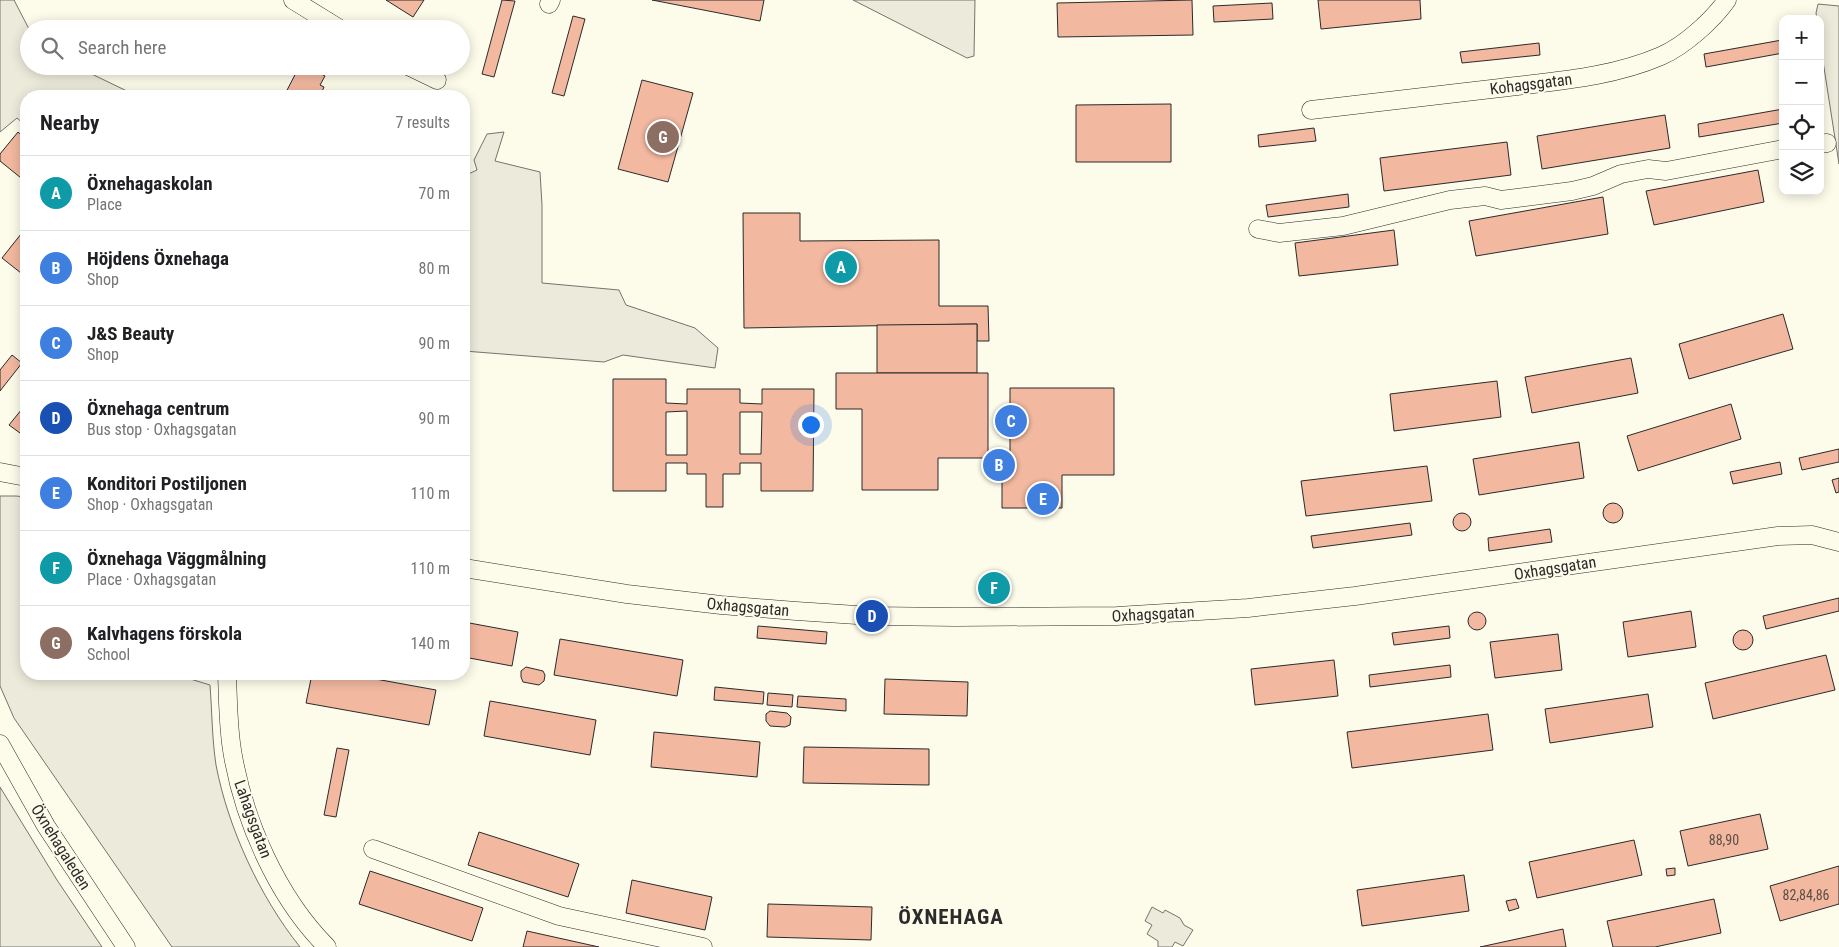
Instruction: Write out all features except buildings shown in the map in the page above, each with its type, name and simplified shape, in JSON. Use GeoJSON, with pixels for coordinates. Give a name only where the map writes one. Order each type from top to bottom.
{"type":"FeatureCollection","features":[{"type":"Feature","properties":{"kind":"street"},"geometry":{"type":"LineString","coordinates":[[294,0],[326,20]]}},
{"type":"Feature","properties":{"kind":"street","name":"Kohagsgatan"},"geometry":{"type":"LineString","coordinates":[[1311,110],[1568,80],[1621,70],[1662,56],[1691,37],[1719,12],[1727,0]]}},
{"type":"Feature","properties":{"kind":"street"},"geometry":{"type":"LineString","coordinates":[[427,75],[438,80]]}},
{"type":"Feature","properties":{"kind":"street"},"geometry":{"type":"LineString","coordinates":[[1258,229],[1279,233],[1343,226],[1450,200],[1484,196],[1501,200],[1572,191],[1593,186],[1621,174],[1648,169],[1666,171],[1779,150]]}},
{"type":"Feature","properties":{"kind":"street"},"geometry":{"type":"LineString","coordinates":[[0,472],[20,476]]}},
{"type":"Feature","properties":{"kind":"street","name":"Oxhagsgatan"},"geometry":{"type":"LineString","coordinates":[[470,569],[627,594],[721,605],[796,611],[872,616],[1117,616],[1239,609],[1356,596],[1778,536],[1812,535],[1839,542]]}},
{"type":"Feature","properties":{"kind":"street","name":"Lahagsgatan"},"geometry":{"type":"LineString","coordinates":[[227,680],[232,750],[241,790],[254,828],[270,865],[290,901],[315,935],[327,947]]}},
{"type":"Feature","properties":{"kind":"street","name":"Öxnehagaleden"},"geometry":{"type":"LineString","coordinates":[[0,744],[46,826],[126,947]]}},
{"type":"Feature","properties":{"kind":"street"},"geometry":{"type":"LineString","coordinates":[[373,849],[559,916],[703,947]]}},
{"type":"Feature","properties":{"kind":"shaded area"},"geometry":{"type":"Polygon","coordinates":[[[0,0],[14,0],[24,20],[20,20],[20,75],[94,75],[125,90],[20,90],[20,121],[17,118],[0,132],[0,0]]]}},
{"type":"Feature","properties":{"kind":"shaded area"},"geometry":{"type":"Polygon","coordinates":[[[853,0],[975,0],[974,56],[967,58],[853,0]]]}},
{"type":"Feature","properties":{"kind":"shaded area"},"geometry":{"type":"Polygon","coordinates":[[[1818,4],[1839,6],[1839,164],[1824,68],[1824,15],[1816,15],[1818,4]]]}},
{"type":"Feature","properties":{"kind":"shaded area"},"geometry":{"type":"Polygon","coordinates":[[[504,132],[495,161],[540,172],[542,283],[619,290],[626,305],[695,328],[718,348],[715,368],[623,355],[604,362],[470,351],[470,173],[477,170],[474,160],[487,134],[504,132]]]}},
{"type":"Feature","properties":{"kind":"shaded area"},"geometry":{"type":"Polygon","coordinates":[[[0,496],[16,496],[20,496],[20,680],[194,680],[210,685],[216,765],[221,789],[237,837],[259,884],[285,927],[300,947],[172,947],[14,718],[0,686],[0,496]]]}},
{"type":"Feature","properties":{"kind":"shaded area"},"geometry":{"type":"Polygon","coordinates":[[[0,787],[57,880],[102,947],[0,947],[0,787]]]}},
{"type":"Feature","properties":{"kind":"shaded area"},"geometry":{"type":"Polygon","coordinates":[[[1152,907],[1163,913],[1165,910],[1180,918],[1184,925],[1193,930],[1183,946],[1175,942],[1172,947],[1158,947],[1158,941],[1147,934],[1152,925],[1145,921],[1152,907]]]}},
{"type":"Feature","properties":{"kind":"place","name":"Kalvhagens förskola"},"geometry":{"type":"Point","coordinates":[663,137]}},
{"type":"Feature","properties":{"kind":"place","name":"Öxnehagaskolan"},"geometry":{"type":"Point","coordinates":[841,267]}},
{"type":"Feature","properties":{"kind":"place","name":"J&S Beauty"},"geometry":{"type":"Point","coordinates":[1011,421]}},
{"type":"Feature","properties":{"kind":"place","name":"Höjdens Öxnehaga"},"geometry":{"type":"Point","coordinates":[999,465]}},
{"type":"Feature","properties":{"kind":"place","name":"Konditori Postiljonen"},"geometry":{"type":"Point","coordinates":[1043,499]}},
{"type":"Feature","properties":{"kind":"place","name":"Öxnehaga Väggmålning"},"geometry":{"type":"Point","coordinates":[994,588]}},
{"type":"Feature","properties":{"kind":"place","name":"Öxnehaga centrum"},"geometry":{"type":"Point","coordinates":[872,616]}},
{"type":"Feature","properties":{"kind":"district","name":"ÖXNEHAGA"},"geometry":{"type":"Point","coordinates":[951,917]}}]}
